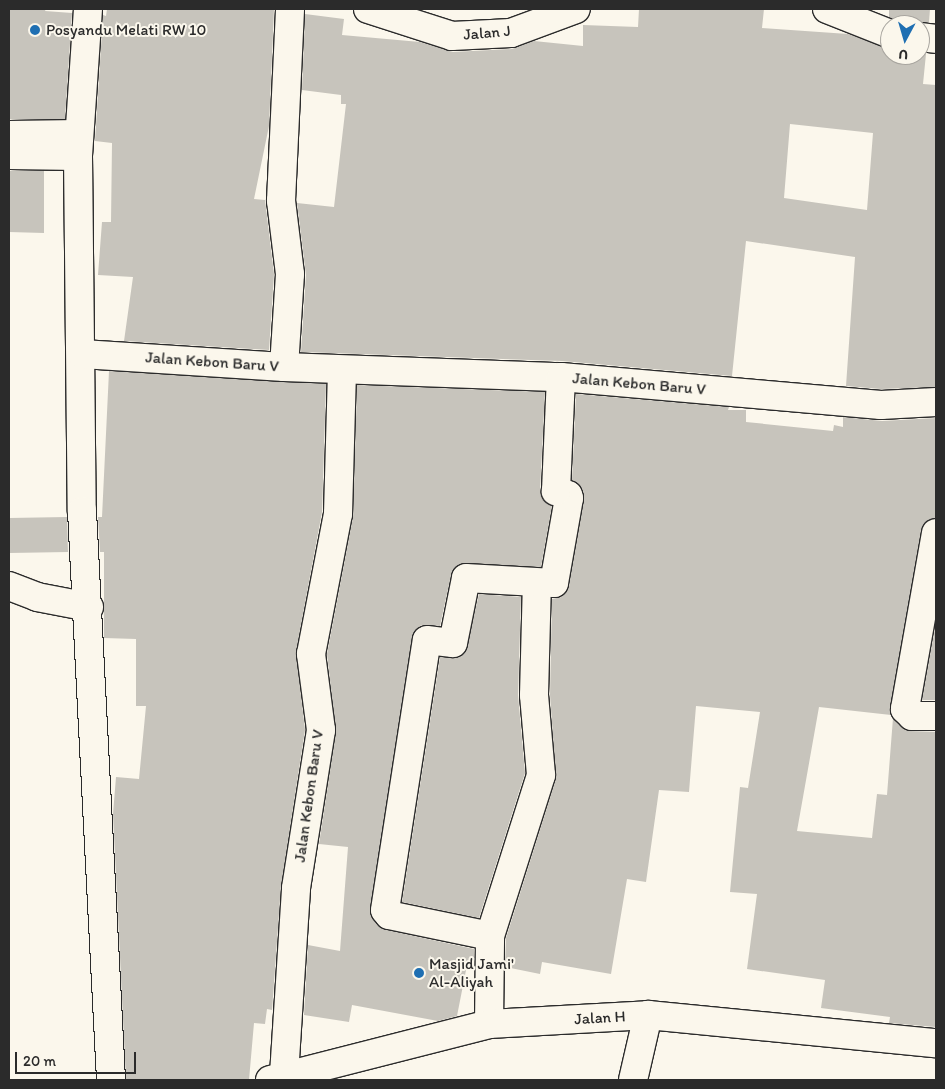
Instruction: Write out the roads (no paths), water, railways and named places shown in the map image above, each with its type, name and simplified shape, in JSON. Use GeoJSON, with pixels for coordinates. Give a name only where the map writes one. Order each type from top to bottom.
{"type":"FeatureCollection","features":[{"type":"Feature","properties":{"kind":"street"},"geometry":{"type":"LineString","coordinates":[[88,9],[79,145],[82,511],[89,607],[111,1080]]}},
{"type":"Feature","properties":{"kind":"street"},"geometry":{"type":"LineString","coordinates":[[284,367],[290,274],[281,201],[290,9]]}},
{"type":"Feature","properties":{"kind":"street","name":"Jalan J"},"geometry":{"type":"LineString","coordinates":[[368,9],[452,36],[511,33],[576,9]]}},
{"type":"Feature","properties":{"kind":"street"},"geometry":{"type":"LineString","coordinates":[[827,9],[880,30]]}},
{"type":"Feature","properties":{"kind":"street"},"geometry":{"type":"LineString","coordinates":[[9,135],[79,145]]}},
{"type":"Feature","properties":{"kind":"street"},"geometry":{"type":"LineString","coordinates":[[9,155],[79,145]]}},
{"type":"Feature","properties":{"kind":"street","name":"Jalan Kebon Baru V"},"geometry":{"type":"LineString","coordinates":[[82,354],[342,370],[560,377],[882,405],[936,402]]}},
{"type":"Feature","properties":{"kind":"street","name":"Jalan Kebon Baru V"},"geometry":{"type":"LineString","coordinates":[[277,1077],[296,888],[321,730],[311,654],[338,514],[342,370]]}},
{"type":"Feature","properties":{"kind":"street"},"geometry":{"type":"LineString","coordinates":[[490,936],[389,915],[385,910],[427,640],[453,643],[466,578],[537,584],[554,583],[569,498],[564,493],[556,492],[560,377]]}},
{"type":"Feature","properties":{"kind":"street"},"geometry":{"type":"LineString","coordinates":[[936,534],[905,710],[912,716],[936,716]]}},
{"type":"Feature","properties":{"kind":"street"},"geometry":{"type":"LineString","coordinates":[[488,1024],[490,936],[542,775],[534,695],[537,584]]}},
{"type":"Feature","properties":{"kind":"street"},"geometry":{"type":"LineString","coordinates":[[9,586],[37,597],[89,607]]}},
{"type":"Feature","properties":{"kind":"street"},"geometry":{"type":"LineString","coordinates":[[633,1080],[648,1016]]}},
{"type":"Feature","properties":{"kind":"street","name":"Jalan H"},"geometry":{"type":"LineString","coordinates":[[277,1077],[488,1024],[648,1016],[936,1043]]}},
{"type":"Feature","properties":{"kind":"place","name":"Posyandu Melati RW 10"},"geometry":{"type":"Point","coordinates":[35,30]}},
{"type":"Feature","properties":{"kind":"place","name":"Masjid Jami' Al-Aliyah"},"geometry":{"type":"Point","coordinates":[419,973]}}]}
